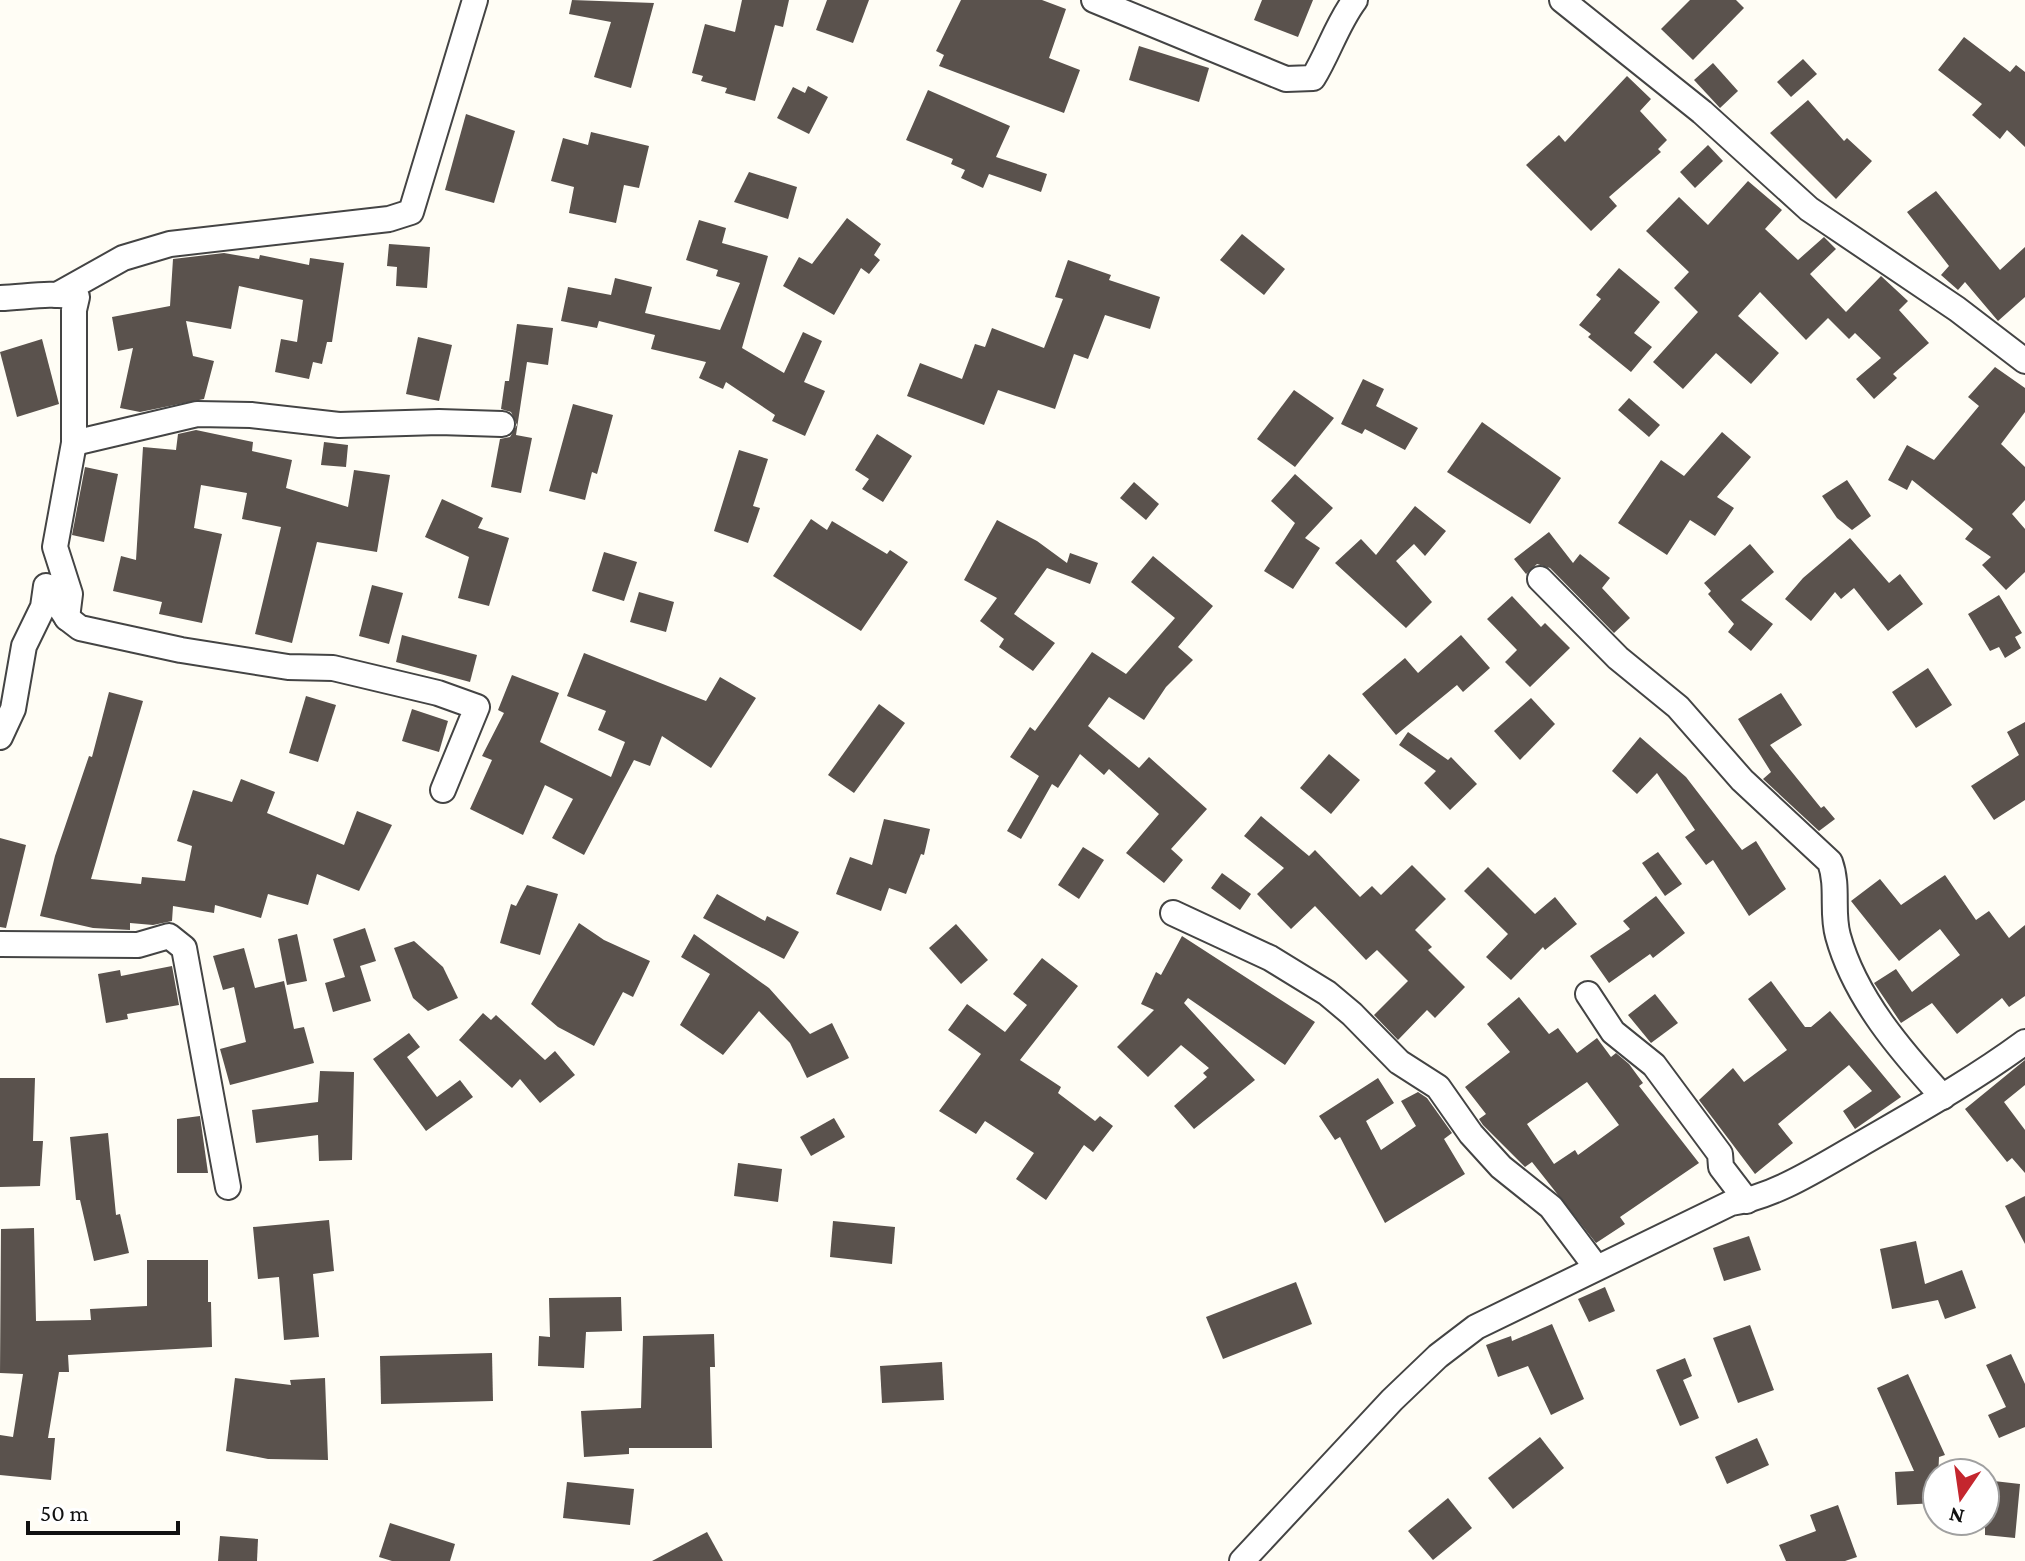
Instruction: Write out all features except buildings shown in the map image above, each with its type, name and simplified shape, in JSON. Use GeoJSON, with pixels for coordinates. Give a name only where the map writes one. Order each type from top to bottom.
{"type":"FeatureCollection","features":[{"type":"Feature","properties":{"kind":"street"},"geometry":{"type":"LineString","coordinates":[[57,295],[123,258],[170,244],[389,219],[411,212],[475,0]]}},
{"type":"Feature","properties":{"kind":"street"},"geometry":{"type":"LineString","coordinates":[[1094,0],[1286,79],[1313,78],[1340,20],[1355,0]]}},
{"type":"Feature","properties":{"kind":"street"},"geometry":{"type":"LineString","coordinates":[[1562,0],[1702,112],[1809,209],[1957,309],[2025,361]]}},
{"type":"Feature","properties":{"kind":"street"},"geometry":{"type":"LineString","coordinates":[[0,298],[28,297],[43,292],[77,297],[74,310],[74,443],[55,547],[70,594],[67,618]]}},
{"type":"Feature","properties":{"kind":"street"},"geometry":{"type":"LineString","coordinates":[[74,443],[197,414],[251,415],[339,425],[502,424]]}},
{"type":"Feature","properties":{"kind":"street"},"geometry":{"type":"LineString","coordinates":[[1540,579],[1618,658],[1678,707],[1742,780],[1830,862],[1835,876],[1837,933],[1844,952],[1871,1006],[1902,1052],[1943,1097]]}},
{"type":"Feature","properties":{"kind":"street"},"geometry":{"type":"LineString","coordinates":[[0,737],[13,709],[24,646],[43,607],[46,586],[67,618],[80,628],[181,650],[288,667],[333,668],[438,693],[477,707],[443,790]]}},
{"type":"Feature","properties":{"kind":"street"},"geometry":{"type":"LineString","coordinates":[[1173,913],[1270,958],[1344,1007],[1399,1062],[1438,1087],[1471,1134],[1501,1167],[1551,1207],[1596,1267]]}},
{"type":"Feature","properties":{"kind":"street"},"geometry":{"type":"LineString","coordinates":[[0,944],[138,945],[169,936],[184,948],[228,1187]]}},
{"type":"Feature","properties":{"kind":"street"},"geometry":{"type":"LineString","coordinates":[[1588,994],[1613,1032],[1654,1065],[1720,1154],[1721,1167],[1747,1201]]}},
{"type":"Feature","properties":{"kind":"street"},"geometry":{"type":"LineString","coordinates":[[1242,1561],[1438,1356],[1476,1327],[1731,1203],[1747,1201],[1817,1169],[1943,1097],[2025,1042]]}}]}
